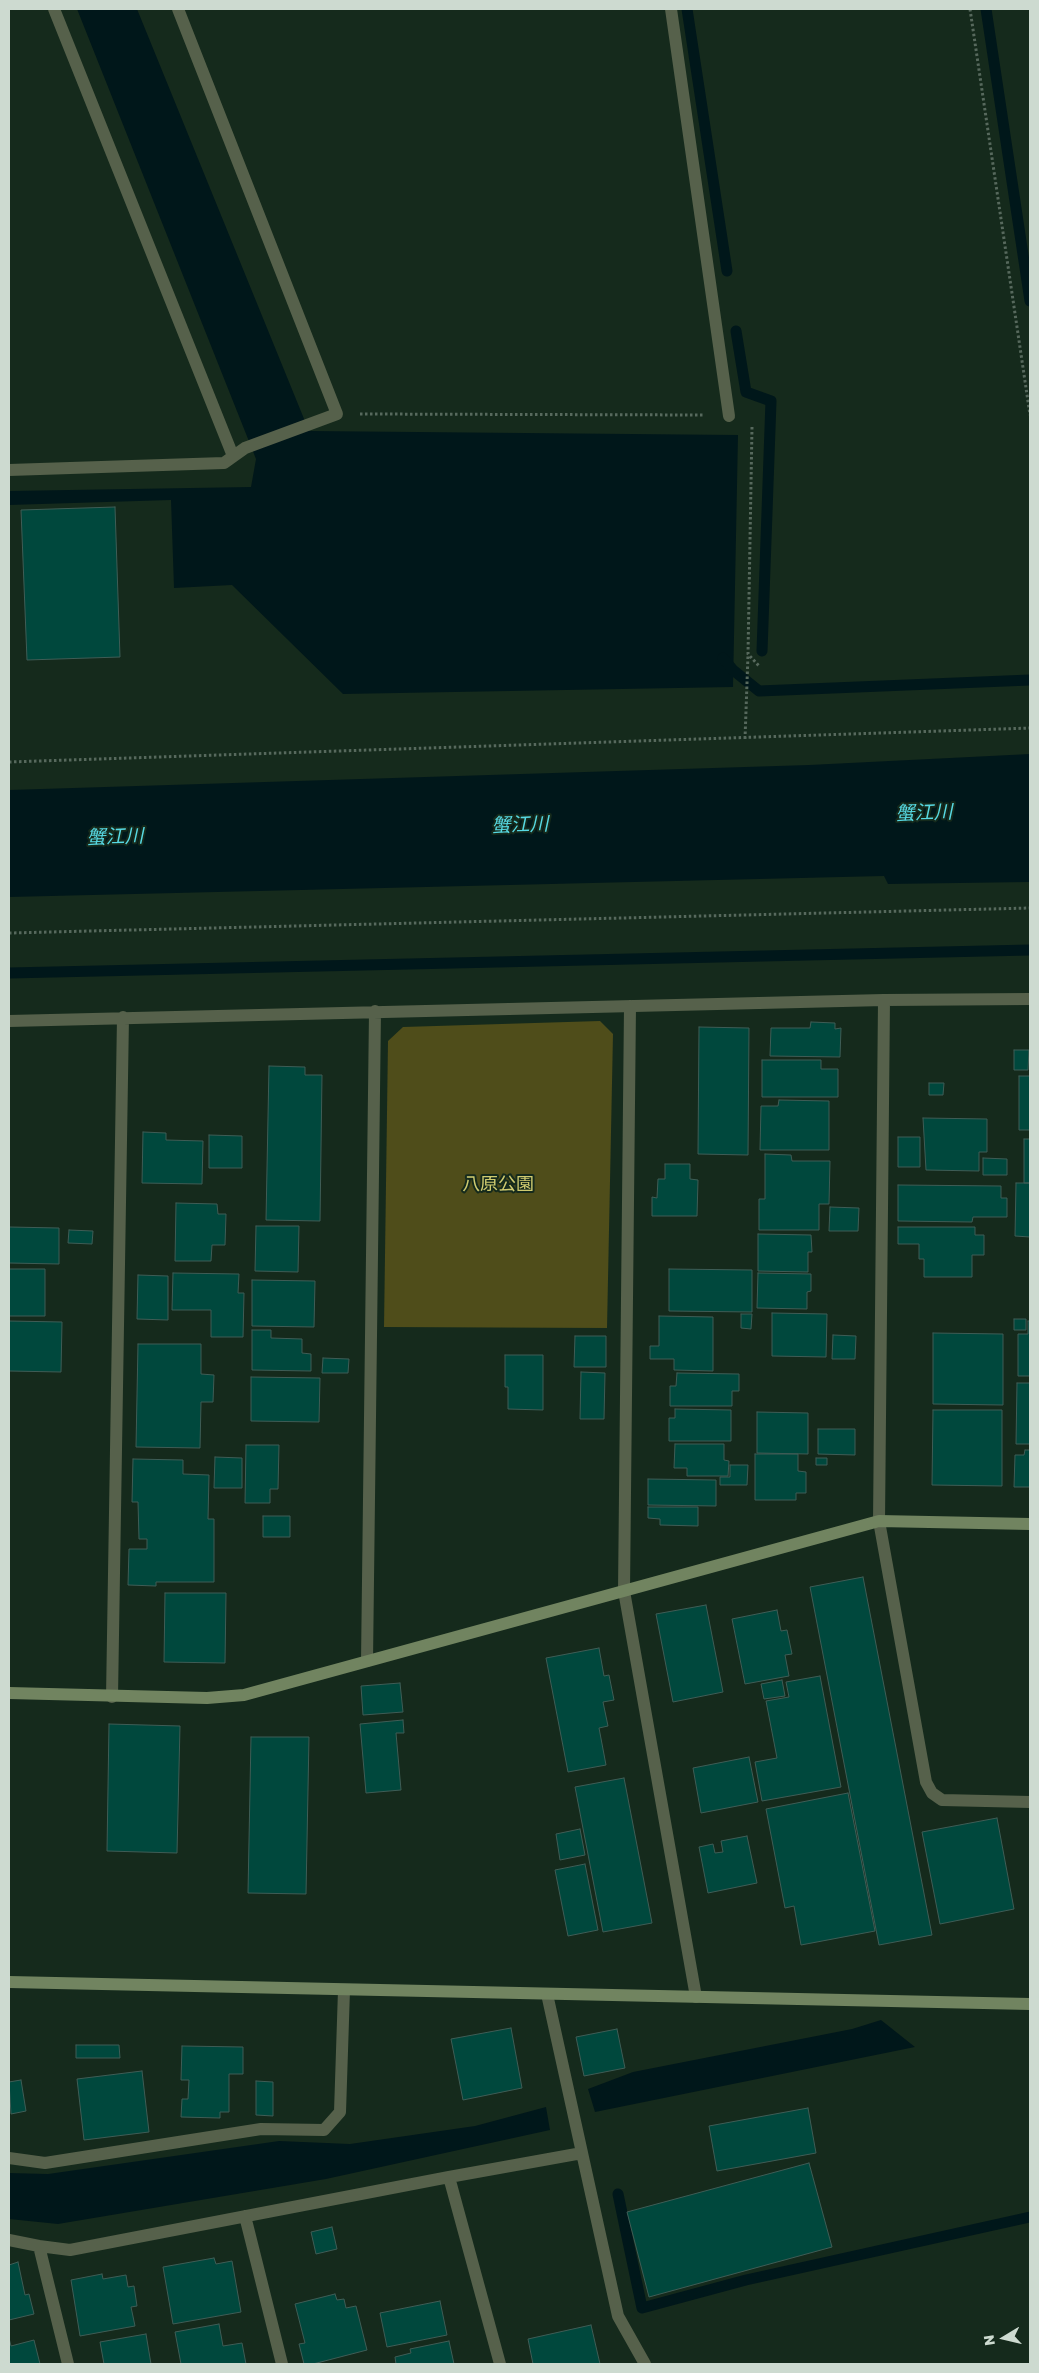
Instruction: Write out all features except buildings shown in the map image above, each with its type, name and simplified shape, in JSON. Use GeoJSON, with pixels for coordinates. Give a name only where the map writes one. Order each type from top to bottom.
{"type":"FeatureCollection","features":[{"type":"Feature","properties":{"kind":"street"},"geometry":{"type":"LineString","coordinates":[[54,9],[233,456]]}},
{"type":"Feature","properties":{"kind":"street"},"geometry":{"type":"LineString","coordinates":[[9,470],[224,463],[245,448],[337,414],[178,9]]}},
{"type":"Feature","properties":{"kind":"street"},"geometry":{"type":"LineString","coordinates":[[671,9],[729,416]]}},
{"type":"Feature","properties":{"kind":"street"},"geometry":{"type":"LineString","coordinates":[[9,1021],[376,1011],[1030,998]]}},
{"type":"Feature","properties":{"kind":"street"},"geometry":{"type":"LineString","coordinates":[[884,1000],[879,1521],[926,1782],[932,1793],[942,1800],[1030,1802]]}},
{"type":"Feature","properties":{"kind":"street"},"geometry":{"type":"LineString","coordinates":[[630,1006],[624,1591],[696,1997]]}},
{"type":"Feature","properties":{"kind":"street"},"geometry":{"type":"LineString","coordinates":[[367,1661],[376,1011]]}},
{"type":"Feature","properties":{"kind":"street"},"geometry":{"type":"LineString","coordinates":[[112,1697],[123,1017]]}},
{"type":"Feature","properties":{"kind":"street"},"geometry":{"type":"LineString","coordinates":[[9,1693],[207,1698],[244,1695],[879,1521],[1030,1524]]}},
{"type":"Feature","properties":{"kind":"street"},"geometry":{"type":"LineString","coordinates":[[9,1982],[1030,2004]]}},
{"type":"Feature","properties":{"kind":"street"},"geometry":{"type":"LineString","coordinates":[[9,2158],[45,2163],[261,2130],[324,2130],[340,2112],[344,1990]]}},
{"type":"Feature","properties":{"kind":"street"},"geometry":{"type":"LineString","coordinates":[[547,1994],[618,2316],[645,2364]]}},
{"type":"Feature","properties":{"kind":"street"},"geometry":{"type":"LineString","coordinates":[[9,2240],[70,2250],[582,2153]]}},
{"type":"Feature","properties":{"kind":"street"},"geometry":{"type":"LineString","coordinates":[[449,2177],[500,2364]]}},
{"type":"Feature","properties":{"kind":"street"},"geometry":{"type":"LineString","coordinates":[[245,2216],[282,2364]]}},
{"type":"Feature","properties":{"kind":"street"},"geometry":{"type":"LineString","coordinates":[[39,2246],[68,2364]]}},
{"type":"Feature","properties":{"kind":"path"},"geometry":{"type":"LineString","coordinates":[[970,9],[1030,415]]}},
{"type":"Feature","properties":{"kind":"path"},"geometry":{"type":"LineString","coordinates":[[337,414],[752,417],[745,739]]}},
{"type":"Feature","properties":{"kind":"path"},"geometry":{"type":"LineString","coordinates":[[748,654],[760,667]]}},
{"type":"Feature","properties":{"kind":"path"},"geometry":{"type":"LineString","coordinates":[[9,762],[745,739],[1030,728]]}},
{"type":"Feature","properties":{"kind":"path"},"geometry":{"type":"LineString","coordinates":[[9,933],[1030,908]]}},
{"type":"Feature","properties":{"kind":"green space","name":"八原公園"},"geometry":{"type":"Polygon","coordinates":[[[600,1021],[613,1034],[607,1328],[384,1327],[388,1041],[403,1027],[600,1021]]]}},
{"type":"Feature","properties":{"kind":"water"},"geometry":{"type":"Polygon","coordinates":[[[77,9],[137,9],[309,431],[738,435],[733,687],[343,694],[232,585],[174,588],[171,500],[9,505],[9,491],[251,487],[256,459],[77,9]]]}},
{"type":"Feature","properties":{"kind":"water","name":"蟹江川"},"geometry":{"type":"Polygon","coordinates":[[[1030,754],[1030,882],[888,884],[884,876],[9,897],[9,790],[809,765],[1030,754]]]}},
{"type":"Feature","properties":{"kind":"water"},"geometry":{"type":"Polygon","coordinates":[[[881,2020],[915,2047],[595,2112],[588,2089],[633,2072],[852,2029],[881,2020]]]}},
{"type":"Feature","properties":{"kind":"water"},"geometry":{"type":"Polygon","coordinates":[[[546,2107],[550,2130],[326,2179],[58,2224],[9,2219],[9,2173],[48,2174],[279,2141],[350,2144],[475,2126],[546,2107]]]}},
{"type":"Feature","properties":{"kind":"waterway"},"geometry":{"type":"LineString","coordinates":[[687,9],[727,271]]}},
{"type":"Feature","properties":{"kind":"waterway"},"geometry":{"type":"LineString","coordinates":[[986,9],[1030,301]]}},
{"type":"Feature","properties":{"kind":"waterway"},"geometry":{"type":"LineString","coordinates":[[736,331],[746,392],[771,401],[762,651]]}},
{"type":"Feature","properties":{"kind":"waterway"},"geometry":{"type":"LineString","coordinates":[[723,658],[733,670],[759,691],[1030,680]]}},
{"type":"Feature","properties":{"kind":"waterway"},"geometry":{"type":"LineString","coordinates":[[9,973],[1030,950]]}},
{"type":"Feature","properties":{"kind":"waterway"},"geometry":{"type":"LineString","coordinates":[[618,2194],[642,2308],[746,2280],[1030,2217]]}}]}
